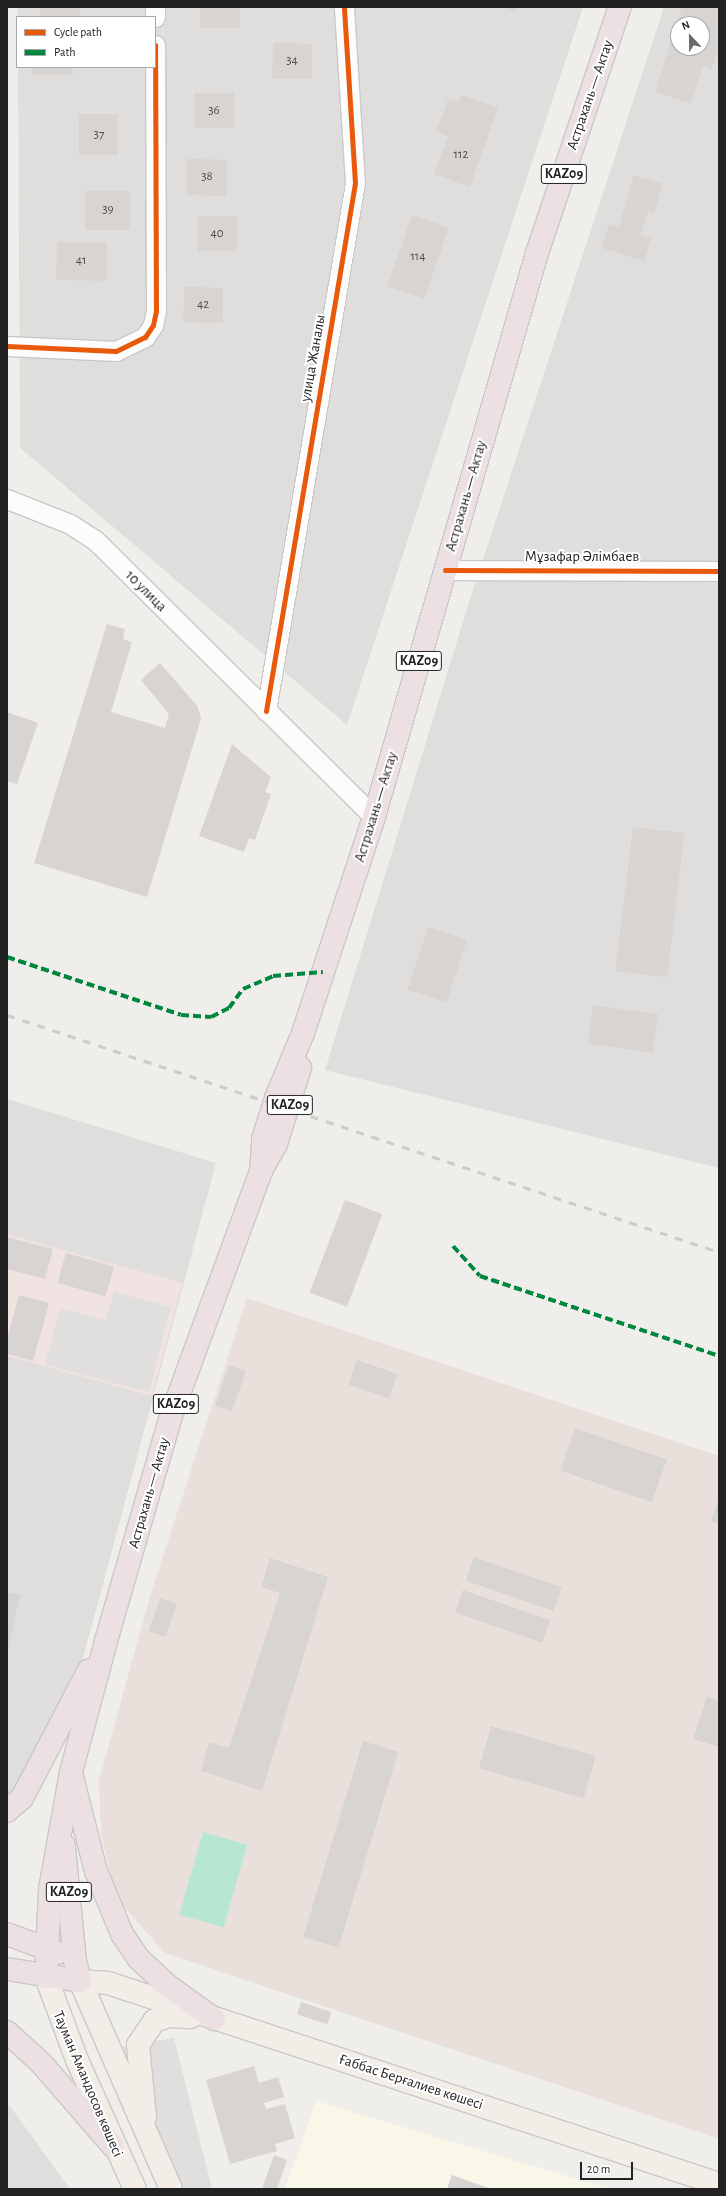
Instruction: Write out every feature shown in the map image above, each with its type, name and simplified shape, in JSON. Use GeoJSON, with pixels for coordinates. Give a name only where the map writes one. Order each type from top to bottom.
{"type":"FeatureCollection","features":[{"type":"Feature","properties":{"kind":"highway","name":"Астрахань — Актау"},"geometry":{"type":"LineString","coordinates":[[46,1977],[46,1948],[50,1889],[71,1772],[106,1641],[172,1413],[261,1171],[276,1144],[290,1106],[299,1070],[303,1033],[374,817],[537,253],[620,7]]}},
{"type":"Feature","properties":{"kind":"highway"},"geometry":{"type":"LineString","coordinates":[[7,1811],[22,1798],[106,1641]]}},
{"type":"Feature","properties":{"kind":"highway"},"geometry":{"type":"LineString","coordinates":[[71,1772],[96,1871],[122,1934],[139,1959],[167,1985],[214,2019]]}},
{"type":"Feature","properties":{"kind":"highway","name":"Астрахань — Актау"},"geometry":{"type":"LineString","coordinates":[[62,1823],[77,1971]]}},
{"type":"Feature","properties":{"kind":"highway"},"geometry":{"type":"LineString","coordinates":[[7,1934],[46,1948],[77,1971]]}},
{"type":"Feature","properties":{"kind":"highway"},"geometry":{"type":"LineString","coordinates":[[7,1968],[46,1977],[77,1971]]}},
{"type":"Feature","properties":{"kind":"highway"},"geometry":{"type":"LineString","coordinates":[[7,2032],[42,2064],[114,2146]]}},
{"type":"Feature","properties":{"kind":"main road","name":"Ғаббас Берғалиев көшесі"},"geometry":{"type":"LineString","coordinates":[[77,1971],[214,2019],[719,2184]]}},
{"type":"Feature","properties":{"kind":"main road"},"geometry":{"type":"LineString","coordinates":[[77,1971],[171,2189]]}},
{"type":"Feature","properties":{"kind":"main road","name":"Тауман Амандосов көшесі"},"geometry":{"type":"LineString","coordinates":[[46,1977],[114,2146],[135,2189]]}},
{"type":"Feature","properties":{"kind":"main road"},"geometry":{"type":"LineString","coordinates":[[146,2132],[138,2045],[144,2032],[154,2021],[168,2016],[214,2019]]}},
{"type":"Feature","properties":{"kind":"street","name":"улица Жаналы"},"geometry":{"type":"LineString","coordinates":[[266,711],[355,184],[344,7]]}},
{"type":"Feature","properties":{"kind":"street"},"geometry":{"type":"LineString","coordinates":[[7,346],[116,351],[141,340],[153,325],[156,310],[155,68]]}},
{"type":"Feature","properties":{"kind":"street","name":"10 улица"},"geometry":{"type":"LineString","coordinates":[[7,499],[70,524],[95,540],[374,817]]}},
{"type":"Feature","properties":{"kind":"street","name":"Мұзафар Әлімбаев"},"geometry":{"type":"LineString","coordinates":[[445,570],[719,572]]}},
{"type":"Feature","properties":{"kind":"shaded area"},"geometry":{"type":"Polygon","coordinates":[[[17,7],[583,7],[347,725],[20,448],[18,68],[156,68],[156,16],[18,16],[17,7]]]}},
{"type":"Feature","properties":{"kind":"shaded area"},"geometry":{"type":"Polygon","coordinates":[[[664,7],[719,7],[719,1168],[325,1070],[470,599],[664,7]]]}},
{"type":"Feature","properties":{"kind":"shaded area"},"geometry":{"type":"Polygon","coordinates":[[[7,1099],[216,1163],[64,1729],[7,1804],[7,1099]]]}},
{"type":"Feature","properties":{"kind":"shaded area"},"geometry":{"type":"Polygon","coordinates":[[[7,1234],[182,1283],[152,1396],[7,1356],[7,1234]]]}},
{"type":"Feature","properties":{"kind":"shaded area"},"geometry":{"type":"Polygon","coordinates":[[[114,1292],[171,1307],[149,1392],[45,1365],[60,1308],[106,1320],[114,1292]]]}},
{"type":"Feature","properties":{"kind":"shaded area"},"geometry":{"type":"Polygon","coordinates":[[[247,1298],[719,1456],[719,2139],[165,1953],[117,1899],[101,1835],[99,1780],[151,1593],[247,1298]]]}},
{"type":"Feature","properties":{"kind":"shaded area"},"geometry":{"type":"Polygon","coordinates":[[[27,1595],[69,1624],[73,1644],[48,1756],[7,1747],[7,1687],[27,1595]]]}},
{"type":"Feature","properties":{"kind":"shaded area"},"geometry":{"type":"Polygon","coordinates":[[[174,2038],[212,2189],[178,2189],[117,2047],[174,2038]]]}},
{"type":"Feature","properties":{"kind":"shaded area"},"geometry":{"type":"Polygon","coordinates":[[[316,2101],[610,2189],[285,2189],[316,2101]]]}},
{"type":"Feature","properties":{"kind":"shaded area"},"geometry":{"type":"Polygon","coordinates":[[[7,2102],[70,2189],[7,2189],[7,2102]]]}},
{"type":"Feature","properties":{"kind":"green space"},"geometry":{"type":"Polygon","coordinates":[[[203,1832],[247,1845],[224,1927],[179,1915],[203,1832]]]}},
{"type":"Feature","properties":{"kind":"building"},"geometry":{"type":"Polygon","coordinates":[[[40,7],[80,7],[80,16],[40,16],[40,7]]]}},
{"type":"Feature","properties":{"kind":"building"},"geometry":{"type":"Polygon","coordinates":[[[200,7],[240,7],[240,28],[200,28],[200,7]]]}},
{"type":"Feature","properties":{"kind":"building"},"geometry":{"type":"Polygon","coordinates":[[[504,7],[516,7],[515,11],[504,7]]]}},
{"type":"Feature","properties":{"kind":"building"},"geometry":{"type":"Polygon","coordinates":[[[682,7],[719,7],[719,47],[712,69],[703,66],[691,103],[655,92],[670,45],[670,56],[710,56],[710,16],[679,16],[682,7]]]}},
{"type":"Feature","properties":{"kind":"building"},"geometry":{"type":"Polygon","coordinates":[[[273,43],[312,44],[311,79],[272,78],[273,43]]]}},
{"type":"Feature","properties":{"kind":"building"},"geometry":{"type":"Polygon","coordinates":[[[33,68],[73,68],[73,75],[33,75],[33,68]]]}},
{"type":"Feature","properties":{"kind":"building"},"geometry":{"type":"Polygon","coordinates":[[[194,93],[234,93],[234,128],[194,128],[194,93]]]}},
{"type":"Feature","properties":{"kind":"building"},"geometry":{"type":"Polygon","coordinates":[[[462,95],[498,108],[470,187],[434,174],[448,136],[436,132],[448,99],[459,102],[462,95]]]}},
{"type":"Feature","properties":{"kind":"building"},"geometry":{"type":"Polygon","coordinates":[[[79,114],[118,114],[118,155],[79,155],[79,114]]]}},
{"type":"Feature","properties":{"kind":"building"},"geometry":{"type":"Polygon","coordinates":[[[187,159],[227,160],[226,196],[186,195],[187,159]]]}},
{"type":"Feature","properties":{"kind":"building"},"geometry":{"type":"Polygon","coordinates":[[[634,175],[663,184],[654,213],[648,211],[641,235],[651,239],[644,261],[602,248],[609,224],[619,227],[634,175]]]}},
{"type":"Feature","properties":{"kind":"building"},"geometry":{"type":"Polygon","coordinates":[[[85,191],[130,191],[130,230],[85,230],[85,191]]]}},
{"type":"Feature","properties":{"kind":"building"},"geometry":{"type":"Polygon","coordinates":[[[412,215],[449,228],[424,299],[388,286],[412,215]]]}},
{"type":"Feature","properties":{"kind":"building"},"geometry":{"type":"Polygon","coordinates":[[[198,216],[237,216],[237,251],[198,251],[198,216]]]}},
{"type":"Feature","properties":{"kind":"building"},"geometry":{"type":"Polygon","coordinates":[[[57,242],[107,243],[106,281],[56,280],[57,242]]]}},
{"type":"Feature","properties":{"kind":"building"},"geometry":{"type":"Polygon","coordinates":[[[184,287],[223,288],[222,323],[183,322],[184,287]]]}},
{"type":"Feature","properties":{"kind":"building"},"geometry":{"type":"Polygon","coordinates":[[[107,624],[125,629],[123,639],[132,642],[111,712],[165,728],[169,714],[141,680],[160,663],[198,707],[201,719],[147,897],[34,863],[107,624]]]}},
{"type":"Feature","properties":{"kind":"building"},"geometry":{"type":"Polygon","coordinates":[[[7,712],[38,723],[17,784],[7,781],[7,712]]]}},
{"type":"Feature","properties":{"kind":"building"},"geometry":{"type":"Polygon","coordinates":[[[232,744],[271,777],[265,792],[271,794],[255,840],[249,838],[244,852],[199,836],[232,744]]]}},
{"type":"Feature","properties":{"kind":"building"},"geometry":{"type":"Polygon","coordinates":[[[633,827],[685,833],[667,977],[615,971],[633,827]]]}},
{"type":"Feature","properties":{"kind":"building"},"geometry":{"type":"Polygon","coordinates":[[[428,927],[467,940],[447,1002],[408,990],[428,927]]]}},
{"type":"Feature","properties":{"kind":"building"},"geometry":{"type":"Polygon","coordinates":[[[593,1005],[658,1014],[653,1053],[588,1044],[593,1005]]]}},
{"type":"Feature","properties":{"kind":"building"},"geometry":{"type":"Polygon","coordinates":[[[345,1200],[382,1214],[347,1307],[310,1292],[345,1200]]]}},
{"type":"Feature","properties":{"kind":"building"},"geometry":{"type":"Polygon","coordinates":[[[7,1237],[53,1249],[45,1279],[7,1269],[7,1237]]]}},
{"type":"Feature","properties":{"kind":"building"},"geometry":{"type":"Polygon","coordinates":[[[66,1253],[114,1267],[106,1297],[57,1283],[66,1253]]]}},
{"type":"Feature","properties":{"kind":"building"},"geometry":{"type":"Polygon","coordinates":[[[19,1295],[49,1303],[33,1361],[7,1354],[7,1339],[19,1295]]]}},
{"type":"Feature","properties":{"kind":"building"},"geometry":{"type":"Polygon","coordinates":[[[357,1360],[398,1374],[389,1399],[349,1385],[357,1360]]]}},
{"type":"Feature","properties":{"kind":"building"},"geometry":{"type":"Polygon","coordinates":[[[229,1365],[246,1371],[232,1412],[215,1406],[229,1365]]]}},
{"type":"Feature","properties":{"kind":"building"},"geometry":{"type":"Polygon","coordinates":[[[575,1428],[667,1460],[652,1502],[560,1471],[575,1428]]]}},
{"type":"Feature","properties":{"kind":"building"},"geometry":{"type":"Polygon","coordinates":[[[719,1498],[719,1524],[711,1521],[719,1498]]]}},
{"type":"Feature","properties":{"kind":"building"},"geometry":{"type":"Polygon","coordinates":[[[474,1557],[562,1587],[554,1611],[466,1581],[474,1557]]]}},
{"type":"Feature","properties":{"kind":"building"},"geometry":{"type":"Polygon","coordinates":[[[270,1558],[328,1577],[262,1791],[201,1771],[209,1742],[229,1748],[280,1593],[261,1587],[270,1558]]]}},
{"type":"Feature","properties":{"kind":"building"},"geometry":{"type":"Polygon","coordinates":[[[463,1590],[550,1620],[542,1643],[455,1613],[463,1590]]]}},
{"type":"Feature","properties":{"kind":"building"},"geometry":{"type":"Polygon","coordinates":[[[7,1592],[20,1595],[8,1648],[7,1648],[7,1592]]]}},
{"type":"Feature","properties":{"kind":"building"},"geometry":{"type":"Polygon","coordinates":[[[160,1598],[177,1604],[166,1637],[149,1631],[160,1598]]]}},
{"type":"Feature","properties":{"kind":"building"},"geometry":{"type":"Polygon","coordinates":[[[707,1696],[719,1701],[719,1747],[693,1739],[707,1696]]]}},
{"type":"Feature","properties":{"kind":"building"},"geometry":{"type":"Polygon","coordinates":[[[491,1726],[596,1756],[584,1798],[479,1768],[491,1726]]]}},
{"type":"Feature","properties":{"kind":"building"},"geometry":{"type":"Polygon","coordinates":[[[363,1741],[398,1752],[338,1948],[303,1937],[363,1741]]]}},
{"type":"Feature","properties":{"kind":"building"},"geometry":{"type":"Polygon","coordinates":[[[301,2002],[331,2012],[327,2024],[297,2014],[301,2002]]]}},
{"type":"Feature","properties":{"kind":"building"},"geometry":{"type":"Polygon","coordinates":[[[254,2066],[259,2083],[278,2077],[284,2097],[264,2103],[266,2109],[285,2104],[295,2138],[275,2144],[277,2151],[230,2164],[206,2080],[254,2066]]]}},
{"type":"Feature","properties":{"kind":"building"},"geometry":{"type":"Polygon","coordinates":[[[274,2155],[287,2160],[277,2189],[262,2189],[274,2155]]]}},
{"type":"Feature","properties":{"kind":"building"},"geometry":{"type":"Polygon","coordinates":[[[452,2175],[491,2189],[447,2189],[452,2175]]]}},
{"type":"Feature","properties":{"kind":"railway"},"geometry":{"type":"LineString","coordinates":[[7,1015],[719,1252]]}},
{"type":"Feature","properties":{"kind":"marked path"},"geometry":{"type":"LineString","coordinates":[[7,957],[181,1015],[211,1017],[229,1008],[243,989],[273,976],[323,972]]}},
{"type":"Feature","properties":{"kind":"marked path"},"geometry":{"type":"LineString","coordinates":[[453,1246],[480,1276],[719,1356]]}},
{"type":"Feature","properties":{"kind":"cycle path"},"geometry":{"type":"LineString","coordinates":[[266,711],[355,183],[344,7]]}},
{"type":"Feature","properties":{"kind":"cycle path"},"geometry":{"type":"LineString","coordinates":[[7,346],[116,351],[145,337],[153,325],[156,311],[155,68]]}},
{"type":"Feature","properties":{"kind":"cycle path"},"geometry":{"type":"LineString","coordinates":[[445,570],[719,571]]}}]}
